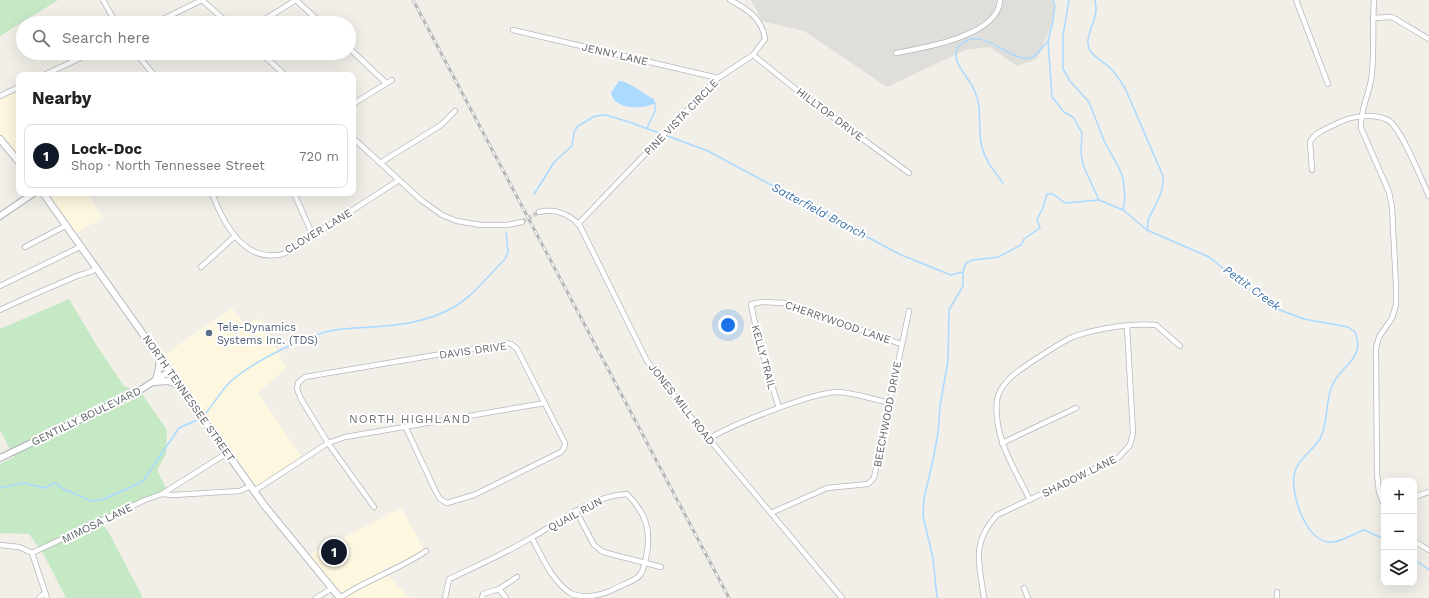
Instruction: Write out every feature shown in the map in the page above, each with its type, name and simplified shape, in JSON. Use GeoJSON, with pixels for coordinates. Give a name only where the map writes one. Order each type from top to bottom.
{"type":"FeatureCollection","features":[{"type":"Feature","properties":{"kind":"main road"},"geometry":{"type":"LineString","coordinates":[[0,139],[16,158]]}},
{"type":"Feature","properties":{"kind":"main road","name":"NORTH TENNESSEE STREET"},"geometry":{"type":"LineString","coordinates":[[45,196],[98,268],[252,489],[293,543],[340,598]]}},
{"type":"Feature","properties":{"kind":"main road"},"geometry":{"type":"LineString","coordinates":[[160,356],[159,368],[155,381],[168,381],[180,385]]}},
{"type":"Feature","properties":{"kind":"street"},"geometry":{"type":"LineString","coordinates":[[103,0],[112,16]]}},
{"type":"Feature","properties":{"kind":"street"},"geometry":{"type":"LineString","coordinates":[[169,16],[202,0],[220,16]]}},
{"type":"Feature","properties":{"kind":"street"},"geometry":{"type":"LineString","coordinates":[[271,16],[296,0],[313,16]]}},
{"type":"Feature","properties":{"kind":"street","name":"PINE VISTA CIRCLE"},"geometry":{"type":"LineString","coordinates":[[578,224],[718,78],[753,54],[765,39],[764,31],[752,12],[730,0]]}},
{"type":"Feature","properties":{"kind":"street"},"geometry":{"type":"LineString","coordinates":[[896,53],[936,46],[987,24],[1000,6],[1000,0]]}},
{"type":"Feature","properties":{"kind":"street"},"geometry":{"type":"LineString","coordinates":[[1296,0],[1328,84]]}},
{"type":"Feature","properties":{"kind":"street"},"geometry":{"type":"LineString","coordinates":[[1374,0],[1374,53],[1371,82],[1360,117],[1363,135],[1389,192],[1392,207],[1396,286],[1396,305],[1392,318],[1379,337],[1376,348],[1377,474],[1381,497]]}},
{"type":"Feature","properties":{"kind":"street"},"geometry":{"type":"LineString","coordinates":[[1373,18],[1392,17],[1429,40]]}},
{"type":"Feature","properties":{"kind":"street","name":"JENNY LANE"},"geometry":{"type":"LineString","coordinates":[[513,30],[718,78]]}},
{"type":"Feature","properties":{"kind":"street"},"geometry":{"type":"LineString","coordinates":[[356,54],[386,82]]}},
{"type":"Feature","properties":{"kind":"street","name":"HILLTOP DRIVE"},"geometry":{"type":"LineString","coordinates":[[753,54],[803,95],[909,173]]}},
{"type":"Feature","properties":{"kind":"street"},"geometry":{"type":"LineString","coordinates":[[50,72],[76,60]]}},
{"type":"Feature","properties":{"kind":"street"},"geometry":{"type":"LineString","coordinates":[[142,60],[152,72]]}},
{"type":"Feature","properties":{"kind":"street"},"geometry":{"type":"LineString","coordinates":[[269,60],[282,72]]}},
{"type":"Feature","properties":{"kind":"street"},"geometry":{"type":"LineString","coordinates":[[356,102],[386,82],[392,80]]}},
{"type":"Feature","properties":{"kind":"street"},"geometry":{"type":"LineString","coordinates":[[0,96],[16,88]]}},
{"type":"Feature","properties":{"kind":"street"},"geometry":{"type":"LineString","coordinates":[[380,163],[441,125],[456,111]]}},
{"type":"Feature","properties":{"kind":"street"},"geometry":{"type":"LineString","coordinates":[[1312,170],[1310,142],[1312,138],[1346,119],[1360,117],[1388,120],[1396,127],[1429,196]]}},
{"type":"Feature","properties":{"kind":"street"},"geometry":{"type":"LineString","coordinates":[[356,141],[421,200],[442,215],[452,219],[481,225],[507,225],[522,222]]}},
{"type":"Feature","properties":{"kind":"street","name":"CLOVER LANE"},"geometry":{"type":"LineString","coordinates":[[213,196],[220,213],[235,236],[256,253],[277,255],[292,250],[399,180]]}},
{"type":"Feature","properties":{"kind":"street"},"geometry":{"type":"LineString","coordinates":[[0,216],[30,196]]}},
{"type":"Feature","properties":{"kind":"street"},"geometry":{"type":"LineString","coordinates":[[295,196],[313,236]]}},
{"type":"Feature","properties":{"kind":"street","name":"JONES MILL ROAD"},"geometry":{"type":"LineString","coordinates":[[540,212],[550,210],[561,213],[578,224],[593,249],[647,360],[709,439],[842,598]]}},
{"type":"Feature","properties":{"kind":"street"},"geometry":{"type":"LineString","coordinates":[[25,247],[67,226]]}},
{"type":"Feature","properties":{"kind":"street"},"geometry":{"type":"LineString","coordinates":[[201,267],[235,236]]}},
{"type":"Feature","properties":{"kind":"street"},"geometry":{"type":"LineString","coordinates":[[0,286],[82,246]]}},
{"type":"Feature","properties":{"kind":"street"},"geometry":{"type":"LineString","coordinates":[[0,310],[35,293],[49,290],[79,275],[91,272],[98,268]]}},
{"type":"Feature","properties":{"kind":"street","name":"CHERRYWOOD LANE"},"geometry":{"type":"LineString","coordinates":[[751,304],[762,302],[786,303],[900,344]]}},
{"type":"Feature","properties":{"kind":"street","name":"KELLY TRAIL"},"geometry":{"type":"LineString","coordinates":[[751,304],[759,343],[779,408]]}},
{"type":"Feature","properties":{"kind":"street","name":"BEECHWOOD DRIVE"},"geometry":{"type":"LineString","coordinates":[[771,513],[827,488],[870,482],[876,470],[900,344],[908,311]]}},
{"type":"Feature","properties":{"kind":"street"},"geometry":{"type":"LineString","coordinates":[[1030,500],[1002,443],[998,430],[998,398],[1002,388],[1011,377],[1074,336],[1127,326],[1156,325],[1180,346]]}},
{"type":"Feature","properties":{"kind":"street","name":"SHADOW LANE"},"geometry":{"type":"LineString","coordinates":[[984,598],[979,551],[986,528],[997,515],[1118,458],[1130,445],[1133,433],[1127,326]]}},
{"type":"Feature","properties":{"kind":"street","name":"DAVIS DRIVE"},"geometry":{"type":"LineString","coordinates":[[374,507],[328,443],[298,394],[298,383],[305,378],[507,343],[511,344],[517,349],[565,443],[561,452],[474,495],[450,503],[443,502],[436,492],[406,428]]}},
{"type":"Feature","properties":{"kind":"street","name":"GENTILLY BOULEVARD"},"geometry":{"type":"LineString","coordinates":[[0,458],[128,397],[170,371]]}},
{"type":"Feature","properties":{"kind":"street"},"geometry":{"type":"LineString","coordinates":[[709,439],[779,408],[818,395],[837,392],[889,403]]}},
{"type":"Feature","properties":{"kind":"street","name":"MIMOSA LANE"},"geometry":{"type":"LineString","coordinates":[[162,494],[175,495],[252,489],[328,443],[345,437],[406,428],[545,403]]}},
{"type":"Feature","properties":{"kind":"street"},"geometry":{"type":"LineString","coordinates":[[1002,443],[1076,408]]}},
{"type":"Feature","properties":{"kind":"street","name":"MIMOSA LANE"},"geometry":{"type":"LineString","coordinates":[[32,553],[145,500],[162,494],[227,453]]}},
{"type":"Feature","properties":{"kind":"street"},"geometry":{"type":"LineString","coordinates":[[1417,496],[1429,492]]}},
{"type":"Feature","properties":{"kind":"street","name":"QUAIL RUN"},"geometry":{"type":"LineString","coordinates":[[445,598],[449,579],[493,560],[576,511],[610,495],[626,494],[637,505],[647,526],[649,543],[645,563],[639,576],[601,595],[587,598],[573,597],[561,586],[532,538]]}},
{"type":"Feature","properties":{"kind":"street"},"geometry":{"type":"LineString","coordinates":[[576,511],[594,545],[603,552],[661,567]]}},
{"type":"Feature","properties":{"kind":"street"},"geometry":{"type":"LineString","coordinates":[[1417,543],[1429,550]]}},
{"type":"Feature","properties":{"kind":"street"},"geometry":{"type":"LineString","coordinates":[[0,545],[19,547],[32,553],[46,596],[39,598]]}},
{"type":"Feature","properties":{"kind":"street"},"geometry":{"type":"LineString","coordinates":[[340,598],[400,567],[426,551]]}},
{"type":"Feature","properties":{"kind":"street"},"geometry":{"type":"LineString","coordinates":[[482,598],[483,594],[499,589],[517,577]]}},
{"type":"Feature","properties":{"kind":"street"},"geometry":{"type":"LineString","coordinates":[[1024,588],[1028,598]]}},
{"type":"Feature","properties":{"kind":"street"},"geometry":{"type":"LineString","coordinates":[[316,598],[331,589]]}},
{"type":"Feature","properties":{"kind":"street"},"geometry":{"type":"LineString","coordinates":[[499,589],[506,598]]}},
{"type":"Feature","properties":{"kind":"street"},"geometry":{"type":"LineString","coordinates":[[1277,592],[1277,598]]}},
{"type":"Feature","properties":{"kind":"shaded area"},"geometry":{"type":"Polygon","coordinates":[[[751,0],[1053,0],[1055,6],[1053,21],[1037,59],[1017,66],[990,47],[965,50],[887,87],[804,31],[762,21],[751,0]]]}},
{"type":"Feature","properties":{"kind":"shaded area"},"geometry":{"type":"Polygon","coordinates":[[[16,88],[16,158],[0,139],[0,96],[16,88]]]}},
{"type":"Feature","properties":{"kind":"shaded area"},"geometry":{"type":"Polygon","coordinates":[[[46,196],[89,196],[103,218],[76,233],[46,196]]]}},
{"type":"Feature","properties":{"kind":"shaded area"},"geometry":{"type":"Polygon","coordinates":[[[232,308],[243,323],[261,319],[286,368],[258,393],[303,459],[254,491],[197,410],[193,395],[164,355],[232,308]]]}},
{"type":"Feature","properties":{"kind":"shaded area"},"geometry":{"type":"Polygon","coordinates":[[[401,508],[425,551],[382,570],[410,598],[345,598],[341,592],[305,557],[401,508]]]}},
{"type":"Feature","properties":{"kind":"green space"},"geometry":{"type":"Polygon","coordinates":[[[0,0],[58,0],[32,16],[16,16],[16,26],[0,36],[0,0]]]}},
{"type":"Feature","properties":{"kind":"green space"},"geometry":{"type":"Polygon","coordinates":[[[69,299],[97,346],[124,386],[142,394],[167,430],[166,454],[157,470],[167,490],[100,522],[108,531],[143,598],[66,598],[44,555],[29,534],[0,533],[0,464],[14,457],[0,430],[0,329],[69,299]]]}},
{"type":"Feature","properties":{"kind":"water"},"geometry":{"type":"Polygon","coordinates":[[[619,81],[631,85],[654,99],[655,103],[644,107],[630,107],[618,103],[613,99],[611,93],[619,81]]]}},
{"type":"Feature","properties":{"kind":"waterway","name":"Pettit Creek"},"geometry":{"type":"LineString","coordinates":[[1053,0],[1055,6],[1048,41],[1052,97],[1064,112],[1073,117],[1082,133],[1081,152],[1083,165],[1099,200],[1123,210],[1147,230],[1209,257],[1259,297],[1280,310],[1304,319],[1348,327],[1355,332],[1358,341],[1355,356],[1341,372],[1332,386],[1328,399],[1323,434],[1317,444],[1301,461],[1295,470],[1295,495],[1298,506],[1308,528],[1324,541],[1333,542],[1345,539],[1364,530],[1381,538]]}},
{"type":"Feature","properties":{"kind":"waterway"},"geometry":{"type":"LineString","coordinates":[[1069,0],[1063,36],[1063,69],[1070,81],[1089,102],[1105,143],[1119,168],[1123,178],[1125,198],[1123,210]]}},
{"type":"Feature","properties":{"kind":"waterway"},"geometry":{"type":"LineString","coordinates":[[1095,0],[1096,11],[1088,40],[1089,49],[1113,71],[1125,88],[1163,176],[1161,193],[1148,219],[1147,230]]}},
{"type":"Feature","properties":{"kind":"waterway"},"geometry":{"type":"LineString","coordinates":[[1003,183],[983,152],[980,133],[979,105],[973,88],[957,61],[957,51],[959,46],[968,40],[977,39],[996,45],[1022,58],[1030,58],[1038,53],[1047,42]]}},
{"type":"Feature","properties":{"kind":"waterway"},"geometry":{"type":"LineString","coordinates":[[647,128],[655,111],[655,103]]}},
{"type":"Feature","properties":{"kind":"waterway","name":"Satterfield Branch"},"geometry":{"type":"LineString","coordinates":[[534,194],[555,161],[572,146],[574,132],[578,126],[595,116],[606,115],[708,151],[899,254],[951,275],[963,272]]}},
{"type":"Feature","properties":{"kind":"waterway"},"geometry":{"type":"LineString","coordinates":[[937,598],[933,558],[923,516],[924,499],[938,433],[940,406],[948,361],[949,310],[963,286],[963,272],[966,263],[973,260],[998,257],[1021,245],[1024,239],[1040,228],[1037,219],[1043,208],[1047,194],[1053,194],[1065,203],[1099,200]]}},
{"type":"Feature","properties":{"kind":"waterway","name":"Satterfield Branch"},"geometry":{"type":"LineString","coordinates":[[206,413],[230,382],[240,374],[253,365],[299,342],[329,331],[414,322],[441,314],[454,307],[475,291],[505,259],[508,252],[506,232]]}},
{"type":"Feature","properties":{"kind":"waterway","name":"Satterfield Branch"},"geometry":{"type":"LineString","coordinates":[[0,488],[23,483],[44,488],[56,483],[63,489],[92,501],[104,499],[143,481],[179,428],[197,420]]}},
{"type":"Feature","properties":{"kind":"waterway","name":"Pettit Creek"},"geometry":{"type":"LineString","coordinates":[[1417,561],[1429,570]]}},
{"type":"Feature","properties":{"kind":"tunnel"},"geometry":{"type":"LineString","coordinates":[[522,222],[539,212]]}},
{"type":"Feature","properties":{"kind":"railway"},"geometry":{"type":"LineString","coordinates":[[413,0],[729,598]]}},
{"type":"Feature","properties":{"kind":"place","name":"Tele-Dynamics Systems Inc. (TDS)"},"geometry":{"type":"Point","coordinates":[209,333]}},
{"type":"Feature","properties":{"kind":"place","name":"Lock-Doc"},"geometry":{"type":"Point","coordinates":[334,552]}},
{"type":"Feature","properties":{"kind":"district","name":"NORTH HIGHLAND"},"geometry":{"type":"Point","coordinates":[410,419]}}]}
